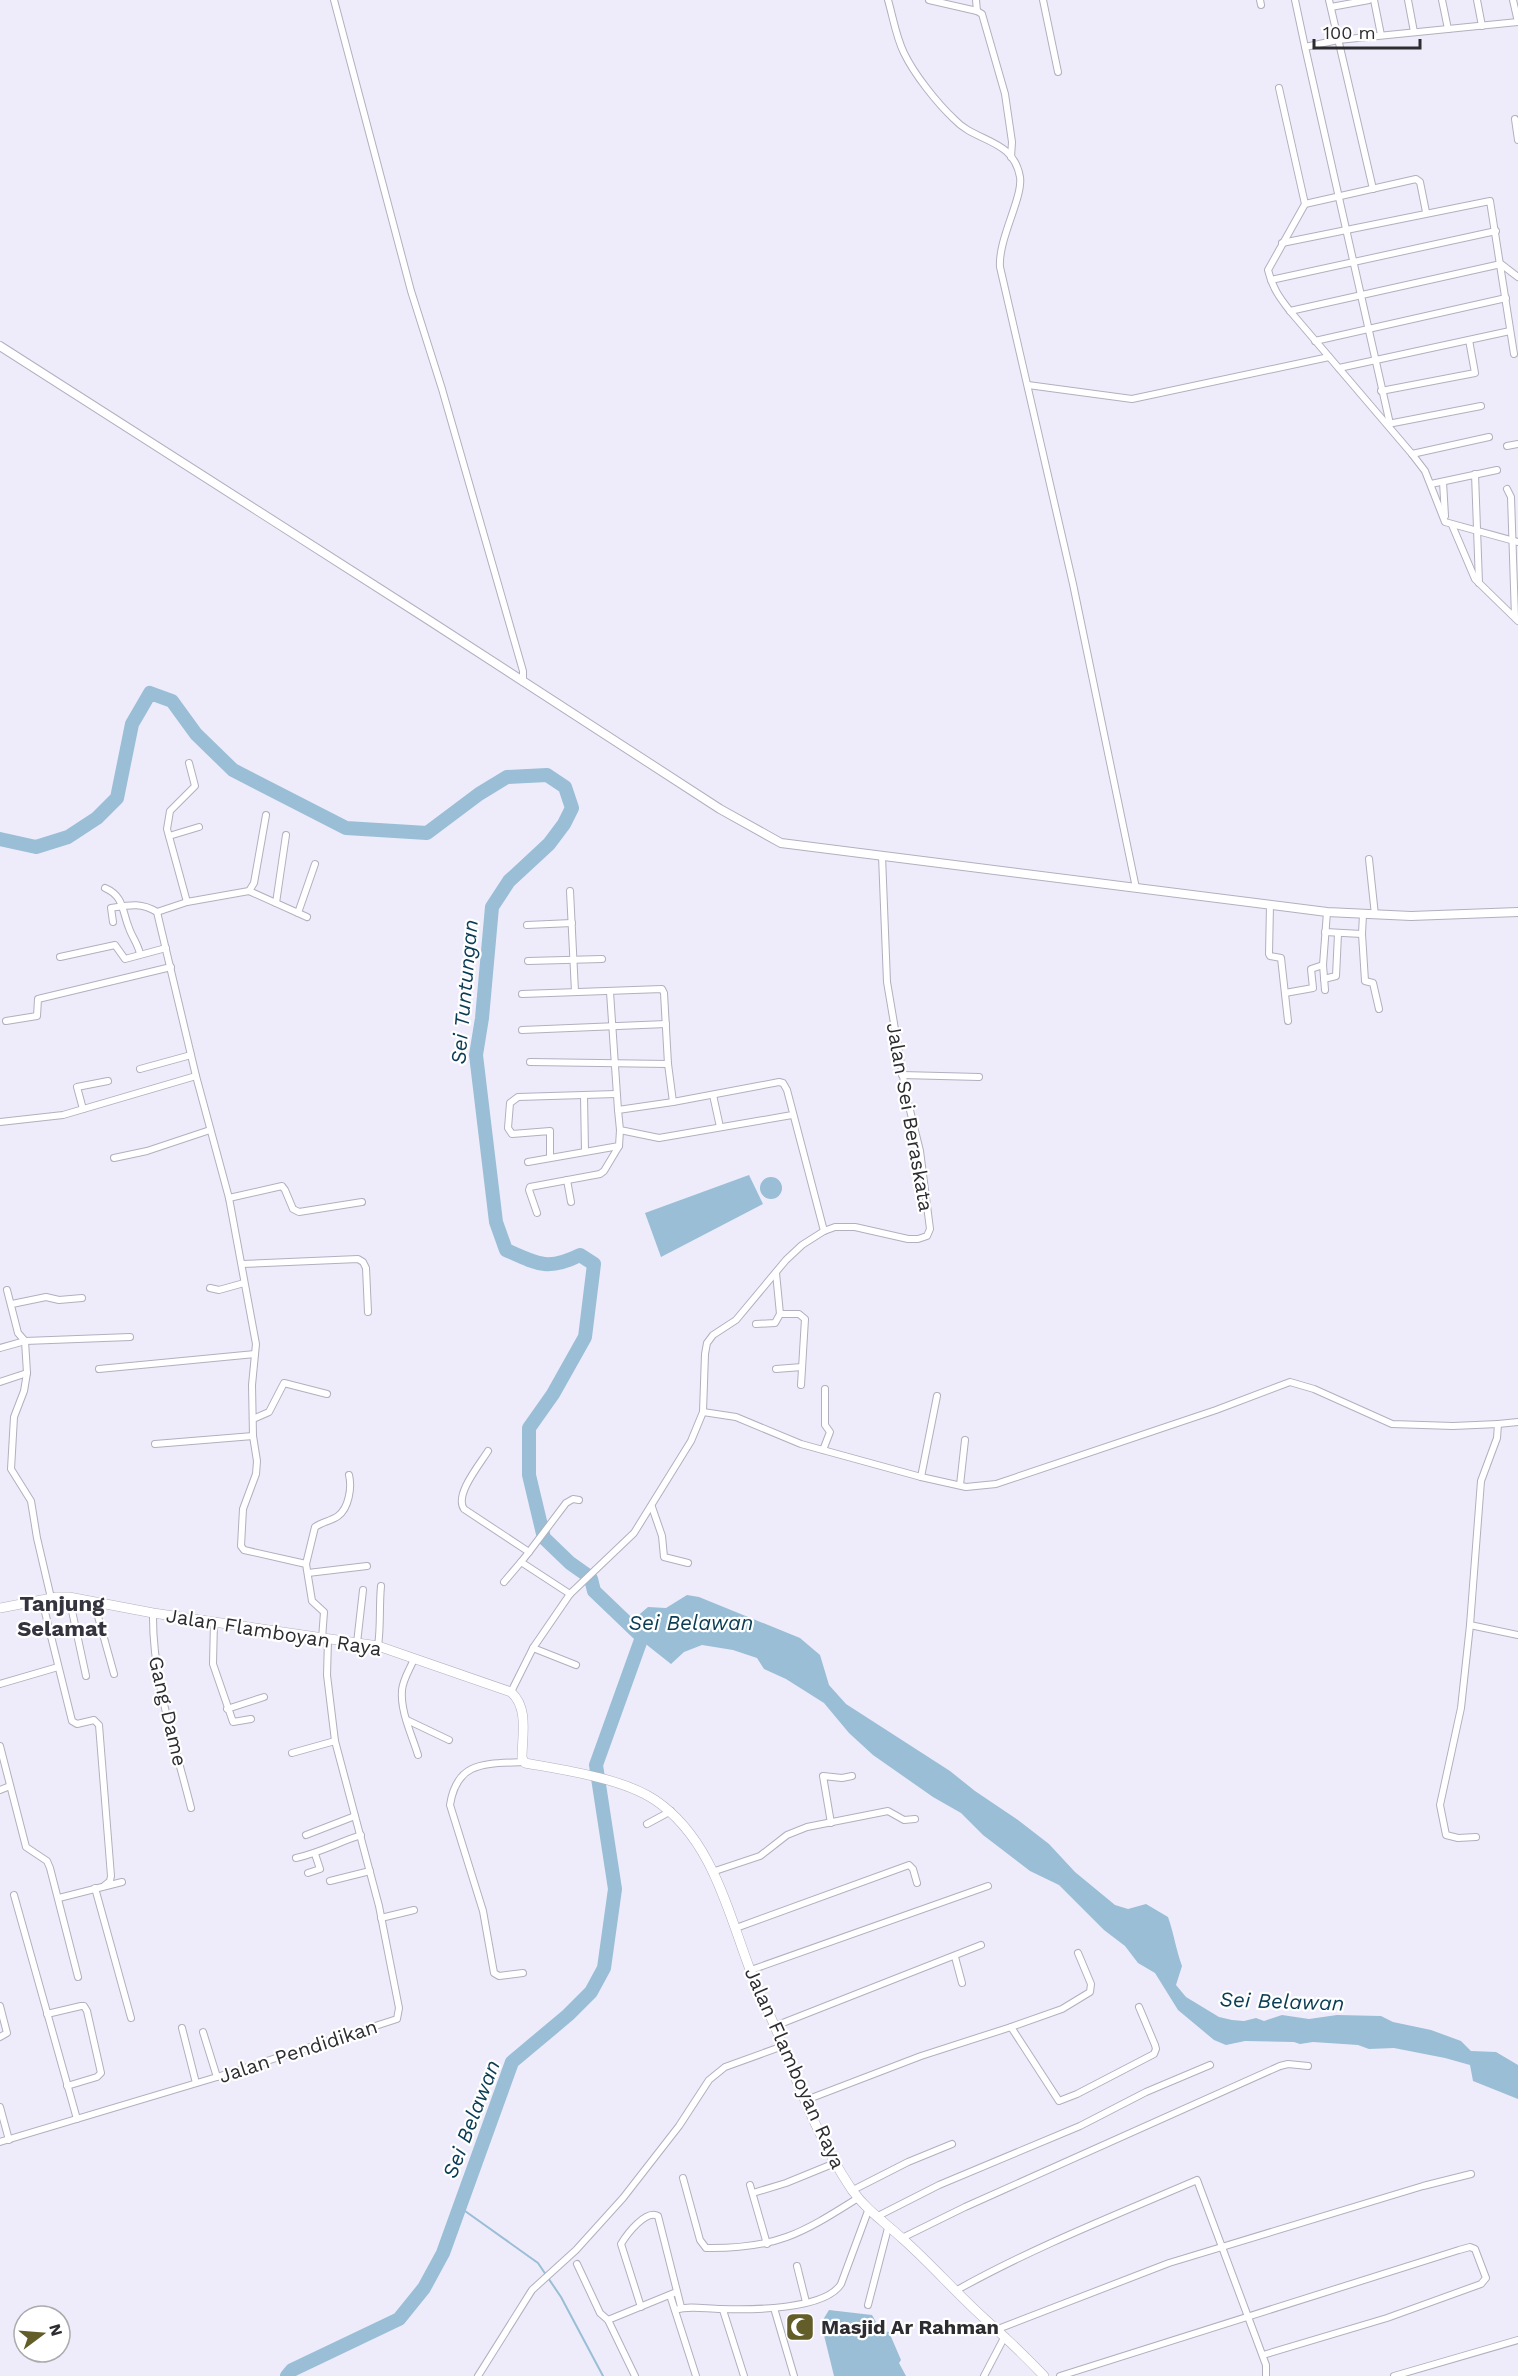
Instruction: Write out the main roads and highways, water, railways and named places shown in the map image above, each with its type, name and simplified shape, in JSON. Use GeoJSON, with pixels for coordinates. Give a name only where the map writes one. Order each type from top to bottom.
{"type":"FeatureCollection","features":[{"type":"Feature","properties":{"kind":"main road"},"geometry":{"type":"LineString","coordinates":[[0,346],[710,803],[768,837],[787,844],[946,862],[1270,905],[1362,926],[1375,915],[1518,912]]}},
{"type":"Feature","properties":{"kind":"main road","name":"Jalan Flamboyan Raya"},"geometry":{"type":"LineString","coordinates":[[0,1608],[69,1597],[153,1613],[378,1646],[511,1692],[519,1701],[523,1716],[522,1758],[524,1762],[635,1788],[671,1811],[698,1844],[712,1872],[783,2046],[835,2163],[872,2214],[902,2238],[1044,2376]]}},
{"type":"Feature","properties":{"kind":"water"},"geometry":{"type":"Polygon","coordinates":[[[749,1175],[763,1204],[661,1257],[645,1213],[749,1175]]]}},
{"type":"Feature","properties":{"kind":"water"},"geometry":{"type":"Polygon","coordinates":[[[771,1177],[779,1180],[782,1188],[779,1196],[771,1199],[763,1196],[760,1188],[763,1180],[771,1177]]]}},
{"type":"Feature","properties":{"kind":"water","name":"Sei Belawan"},"geometry":{"type":"Polygon","coordinates":[[[687,1595],[699,1597],[800,1638],[820,1655],[829,1685],[846,1704],[950,1771],[1018,1820],[1049,1844],[1075,1872],[1115,1905],[1128,1909],[1146,1904],[1168,1917],[1182,1966],[1176,1985],[1186,1997],[1219,2017],[1232,2020],[1244,2021],[1256,2018],[1264,2021],[1282,2015],[1309,2019],[1337,2015],[1381,2016],[1393,2022],[1431,2030],[1461,2041],[1471,2051],[1496,2052],[1518,2065],[1518,2099],[1473,2081],[1470,2065],[1394,2048],[1369,2049],[1358,2045],[1313,2042],[1300,2044],[1245,2041],[1226,2045],[1214,2040],[1178,2010],[1155,1973],[1138,1963],[1125,1946],[1104,1930],[1059,1885],[1030,1871],[983,1835],[961,1813],[933,1797],[873,1755],[849,1733],[824,1703],[786,1679],[764,1669],[757,1658],[733,1650],[702,1645],[684,1652],[671,1664],[628,1630],[634,1619],[648,1607],[666,1608],[687,1595]]]}},
{"type":"Feature","properties":{"kind":"water"},"geometry":{"type":"Polygon","coordinates":[[[829,2310],[872,2315],[881,2331],[889,2332],[901,2360],[899,2363],[906,2376],[834,2376],[821,2323],[829,2310]]]}},
{"type":"Feature","properties":{"kind":"waterway","name":"Sei Tuntungan"},"geometry":{"type":"LineString","coordinates":[[0,839],[36,847],[68,837],[97,818],[117,798],[132,724],[150,693],[172,701],[196,734],[233,770],[346,828],[427,833],[479,794],[507,777],[547,775],[565,787],[572,808],[564,824],[549,844],[509,881],[492,907],[482,1018],[476,1055],[496,1222],[506,1250],[543,1264],[559,1263],[580,1255],[594,1264],[585,1337],[553,1394],[529,1428],[529,1475],[544,1538],[591,1579],[594,1591],[641,1636]]}},
{"type":"Feature","properties":{"kind":"waterway","name":"Sei Belawan"},"geometry":{"type":"LineString","coordinates":[[287,2376],[292,2370],[399,2319],[424,2288],[443,2253],[512,2062],[568,2015],[591,1992],[604,1968],[615,1889],[596,1765],[642,1637],[655,1631]]}},
{"type":"Feature","properties":{"kind":"waterway"},"geometry":{"type":"LineString","coordinates":[[458,2206],[538,2263],[561,2297],[603,2376]]}},
{"type":"Feature","properties":{"kind":"place","name":"Masjid Ar Rahman"},"geometry":{"type":"Point","coordinates":[800,2327]}},
{"type":"Feature","properties":{"kind":"district","name":"Tanjung Selamat"},"geometry":{"type":"Point","coordinates":[62,1616]}}]}
